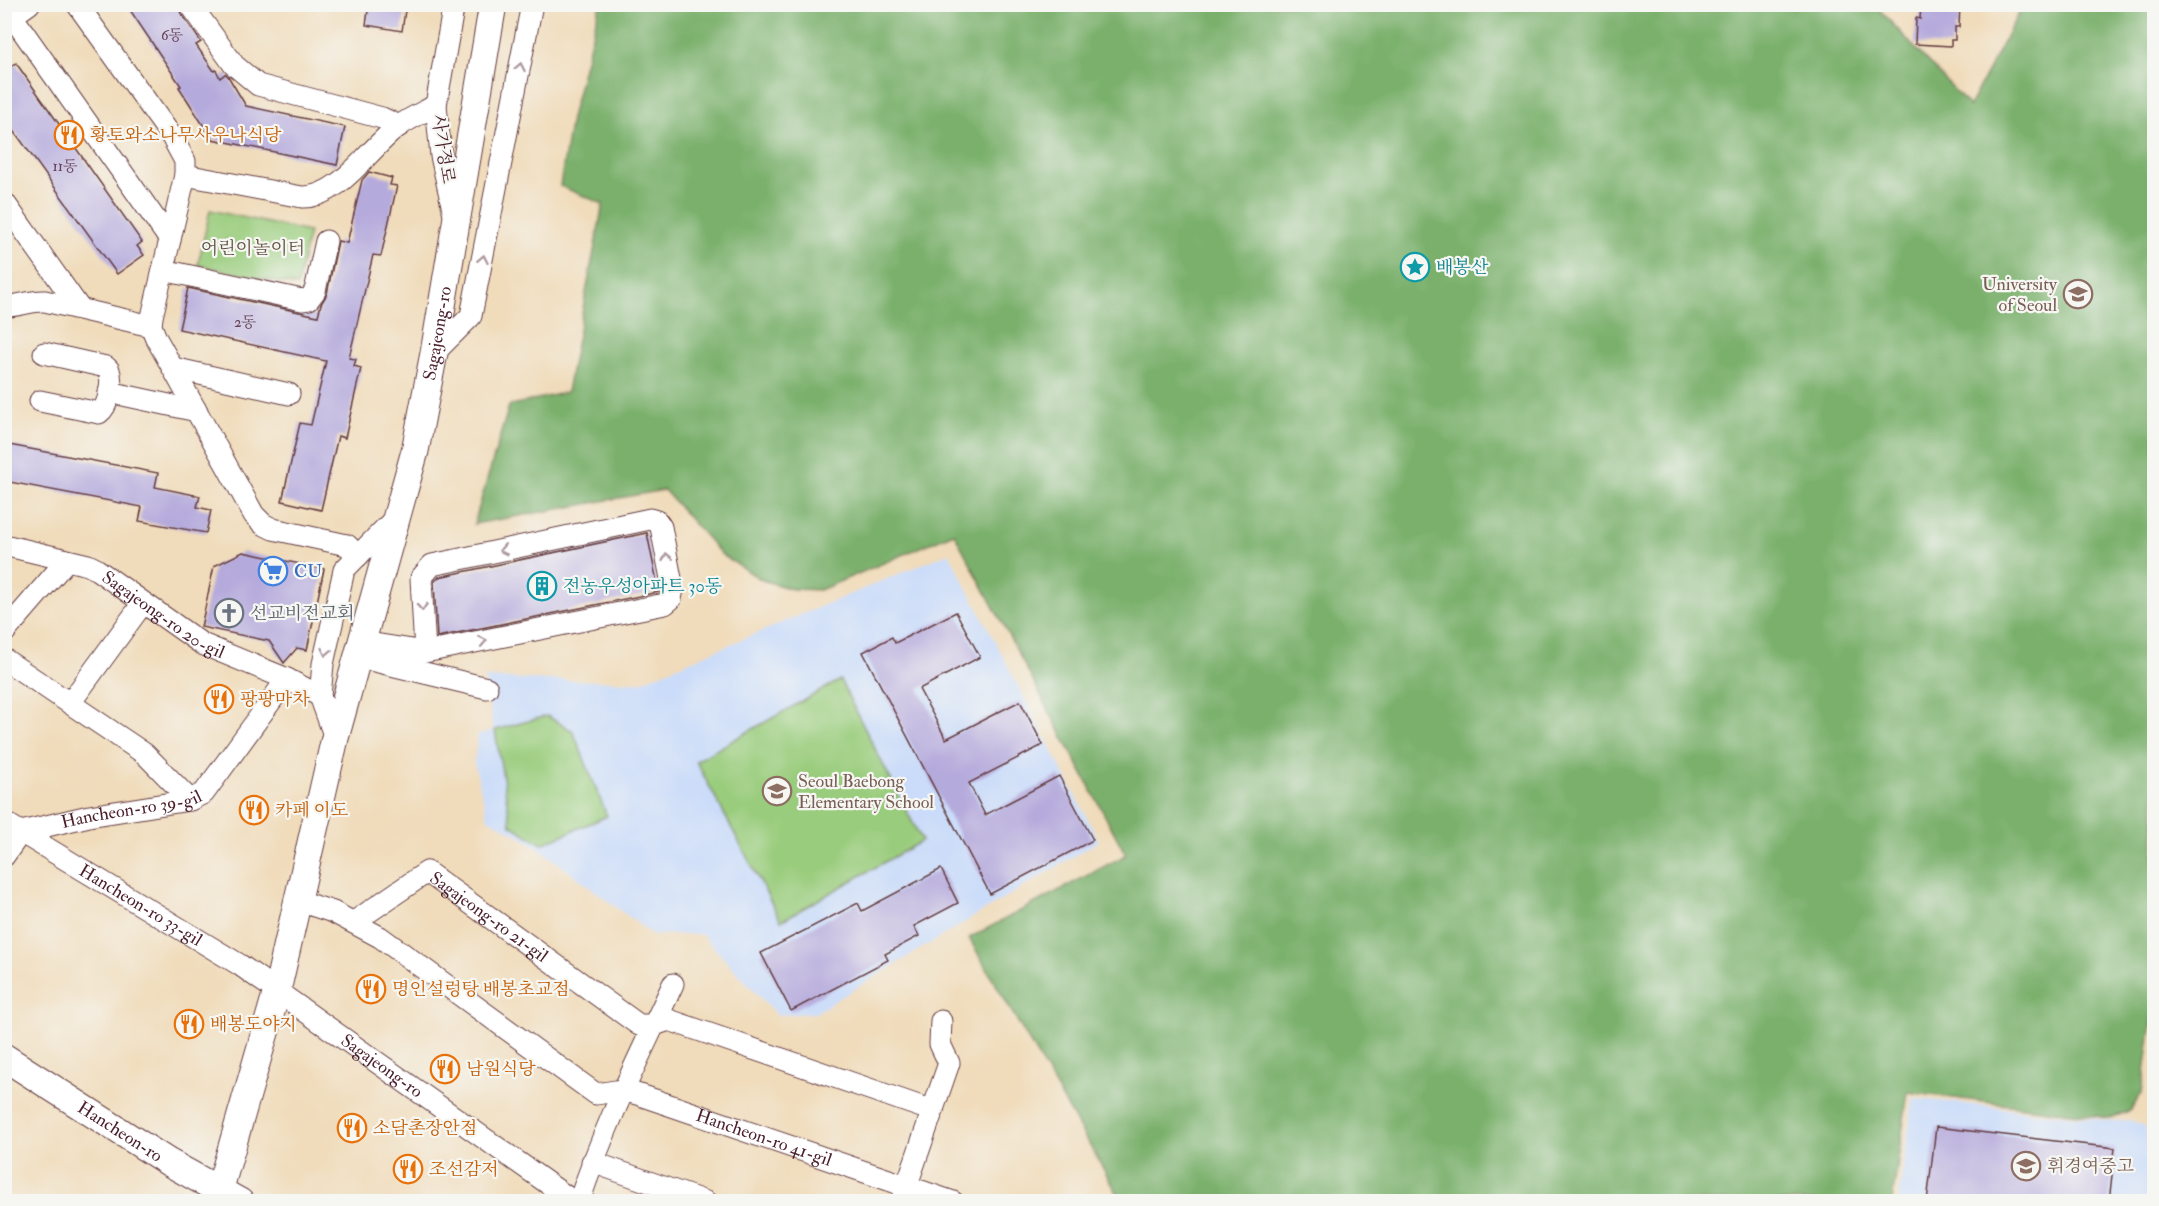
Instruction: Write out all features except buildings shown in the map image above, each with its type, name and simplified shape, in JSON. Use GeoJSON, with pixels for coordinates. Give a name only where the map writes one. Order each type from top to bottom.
{"type":"FeatureCollection","features":[{"type":"Feature","properties":{"kind":"main road","name":"Sagajeong-ro"},"geometry":{"type":"LineString","coordinates":[[225,1198],[299,901],[335,738],[415,451],[494,4]]}},
{"type":"Feature","properties":{"kind":"main road","name":"Hancheon-ro"},"geometry":{"type":"LineString","coordinates":[[4,1057],[225,1198]]}},
{"type":"Feature","properties":{"kind":"street"},"geometry":{"type":"LineString","coordinates":[[76,4],[176,143],[185,161],[185,175],[151,326],[254,514],[263,524],[273,529],[347,545],[358,556]]}},
{"type":"Feature","properties":{"kind":"street"},"geometry":{"type":"LineString","coordinates":[[190,4],[234,65],[258,85],[382,118],[399,126]]}},
{"type":"Feature","properties":{"kind":"street","name":"사가정로"},"geometry":{"type":"LineString","coordinates":[[454,4],[436,105],[441,156],[456,222]]}},
{"type":"Feature","properties":{"kind":"street"},"geometry":{"type":"LineString","coordinates":[[434,353],[471,316],[532,4]]}},
{"type":"Feature","properties":{"kind":"street"},"geometry":{"type":"LineString","coordinates":[[15,14],[170,240]]}},
{"type":"Feature","properties":{"kind":"street"},"geometry":{"type":"LineString","coordinates":[[185,175],[313,198],[330,190],[399,126],[436,105]]}},
{"type":"Feature","properties":{"kind":"street"},"geometry":{"type":"LineString","coordinates":[[4,202],[80,309]]}},
{"type":"Feature","properties":{"kind":"street"},"geometry":{"type":"LineString","coordinates":[[163,270],[302,300],[309,298],[315,291],[326,241]]}},
{"type":"Feature","properties":{"kind":"street"},"geometry":{"type":"LineString","coordinates":[[4,306],[14,306],[36,300],[151,326]]}},
{"type":"Feature","properties":{"kind":"street"},"geometry":{"type":"LineString","coordinates":[[40,401],[99,413],[105,407],[111,376],[106,367],[44,353]]}},
{"type":"Feature","properties":{"kind":"street"},"geometry":{"type":"LineString","coordinates":[[173,368],[289,394]]}},
{"type":"Feature","properties":{"kind":"street"},"geometry":{"type":"LineString","coordinates":[[109,392],[196,411]]}},
{"type":"Feature","properties":{"kind":"street"},"geometry":{"type":"LineString","coordinates":[[335,738],[320,696],[323,664],[344,570],[399,513]]}},
{"type":"Feature","properties":{"kind":"street"},"geometry":{"type":"LineString","coordinates":[[360,649],[425,652],[665,604],[671,598],[673,589],[660,526],[657,521],[650,519],[432,565],[421,578],[425,652]]}},
{"type":"Feature","properties":{"kind":"street","name":"Sagajeong-ro 20-gil"},"geometry":{"type":"LineString","coordinates":[[4,545],[96,569],[202,644],[286,679],[320,696]]}},
{"type":"Feature","properties":{"kind":"street"},"geometry":{"type":"LineString","coordinates":[[4,633],[67,560]]}},
{"type":"Feature","properties":{"kind":"street"},"geometry":{"type":"LineString","coordinates":[[70,703],[143,603]]}},
{"type":"Feature","properties":{"kind":"street"},"geometry":{"type":"LineString","coordinates":[[360,649],[487,688]]}},
{"type":"Feature","properties":{"kind":"street"},"geometry":{"type":"LineString","coordinates":[[4,658],[145,754],[190,800]]}},
{"type":"Feature","properties":{"kind":"street","name":"Hancheon-ro 39-gil"},"geometry":{"type":"LineString","coordinates":[[13,827],[190,800],[204,793],[286,679]]}},
{"type":"Feature","properties":{"kind":"street"},"geometry":{"type":"LineString","coordinates":[[4,856],[13,827]]}},
{"type":"Feature","properties":{"kind":"street","name":"Hancheon-ro 33-gil"},"geometry":{"type":"LineString","coordinates":[[13,827],[240,965],[277,991]]}},
{"type":"Feature","properties":{"kind":"street","name":"Sagajeong-ro 21-gil"},"geometry":{"type":"LineString","coordinates":[[354,922],[427,872],[639,1025],[654,1025]]}},
{"type":"Feature","properties":{"kind":"street"},"geometry":{"type":"LineString","coordinates":[[299,901],[333,912],[381,937],[596,1094],[622,1090]]}},
{"type":"Feature","properties":{"kind":"street"},"geometry":{"type":"LineString","coordinates":[[576,1202],[622,1090],[673,984]]}},
{"type":"Feature","properties":{"kind":"street","name":"Sagajeong-ro"},"geometry":{"type":"LineString","coordinates":[[277,991],[576,1202]]}},
{"type":"Feature","properties":{"kind":"street"},"geometry":{"type":"LineString","coordinates":[[654,1025],[669,1020],[933,1111]]}},
{"type":"Feature","properties":{"kind":"street"},"geometry":{"type":"LineString","coordinates":[[904,1194],[949,1063],[940,1044],[941,1021]]}},
{"type":"Feature","properties":{"kind":"street","name":"Hancheon-ro 41-gil"},"geometry":{"type":"LineString","coordinates":[[622,1090],[904,1194],[953,1202]]}},
{"type":"Feature","properties":{"kind":"street"},"geometry":{"type":"LineString","coordinates":[[592,1162],[706,1202]]}},
{"type":"Feature","properties":{"kind":"shaded area","name":"Seoul Baebong Elementary School"},"geometry":{"type":"Polygon","coordinates":[[[949,553],[1099,841],[815,1013],[777,1015],[701,934],[653,935],[536,846],[488,818],[474,763],[478,735],[493,730],[485,678],[640,682],[949,553]]]}},
{"type":"Feature","properties":{"kind":"shaded area","name":"휘경여중고"},"geometry":{"type":"Polygon","coordinates":[[[1913,1098],[2115,1121],[2130,1120],[2143,1126],[2146,1131],[2152,1201],[1898,1202],[1913,1098]]]}},
{"type":"Feature","properties":{"kind":"green space"},"geometry":{"type":"Polygon","coordinates":[[[600,5],[1875,5],[1969,106],[2023,5],[2154,5],[2154,1008],[2142,1093],[2130,1111],[2110,1118],[1908,1092],[1892,1201],[1122,1201],[969,938],[1126,855],[954,533],[820,590],[792,589],[762,580],[722,555],[664,490],[474,524],[509,406],[567,392],[603,204],[560,186],[571,118],[600,5]]]}},
{"type":"Feature","properties":{"kind":"green space","name":"어린이놀이터"},"geometry":{"type":"Polygon","coordinates":[[[210,210],[309,232],[297,286],[198,265],[210,210]]]}},
{"type":"Feature","properties":{"kind":"green space"},"geometry":{"type":"Polygon","coordinates":[[[840,680],[922,841],[781,921],[696,761],[840,680]]]}},
{"type":"Feature","properties":{"kind":"green space"},"geometry":{"type":"Polygon","coordinates":[[[547,716],[573,731],[607,816],[542,844],[511,825],[495,730],[547,716]]]}},
{"type":"Feature","properties":{"kind":"place","name":"황토와소나무사우나식당"},"geometry":{"type":"Point","coordinates":[69,135]}},
{"type":"Feature","properties":{"kind":"place","name":"배봉산"},"geometry":{"type":"Point","coordinates":[1415,267]}},
{"type":"Feature","properties":{"kind":"place","name":"University of Seoul"},"geometry":{"type":"Point","coordinates":[2078,294]}},
{"type":"Feature","properties":{"kind":"place","name":"CU"},"geometry":{"type":"Point","coordinates":[273,571]}},
{"type":"Feature","properties":{"kind":"place","name":"전농우성아파트 30동"},"geometry":{"type":"Point","coordinates":[542,586]}},
{"type":"Feature","properties":{"kind":"place","name":"선교비전교회"},"geometry":{"type":"Point","coordinates":[229,613]}},
{"type":"Feature","properties":{"kind":"place","name":"팡팡마차"},"geometry":{"type":"Point","coordinates":[219,699]}},
{"type":"Feature","properties":{"kind":"place","name":"Seoul Baebong Elementary School"},"geometry":{"type":"Point","coordinates":[777,791]}},
{"type":"Feature","properties":{"kind":"place","name":"카페 이도"},"geometry":{"type":"Point","coordinates":[254,810]}},
{"type":"Feature","properties":{"kind":"place","name":"명인설렁탕 배봉초교점"},"geometry":{"type":"Point","coordinates":[371,989]}},
{"type":"Feature","properties":{"kind":"place","name":"배봉도야지"},"geometry":{"type":"Point","coordinates":[189,1024]}},
{"type":"Feature","properties":{"kind":"place","name":"남원식당"},"geometry":{"type":"Point","coordinates":[445,1069]}},
{"type":"Feature","properties":{"kind":"place","name":"소담촌장안점"},"geometry":{"type":"Point","coordinates":[352,1128]}},
{"type":"Feature","properties":{"kind":"place","name":"휘경여중고"},"geometry":{"type":"Point","coordinates":[2026,1166]}},
{"type":"Feature","properties":{"kind":"place","name":"조선감저"},"geometry":{"type":"Point","coordinates":[408,1169]}}]}
